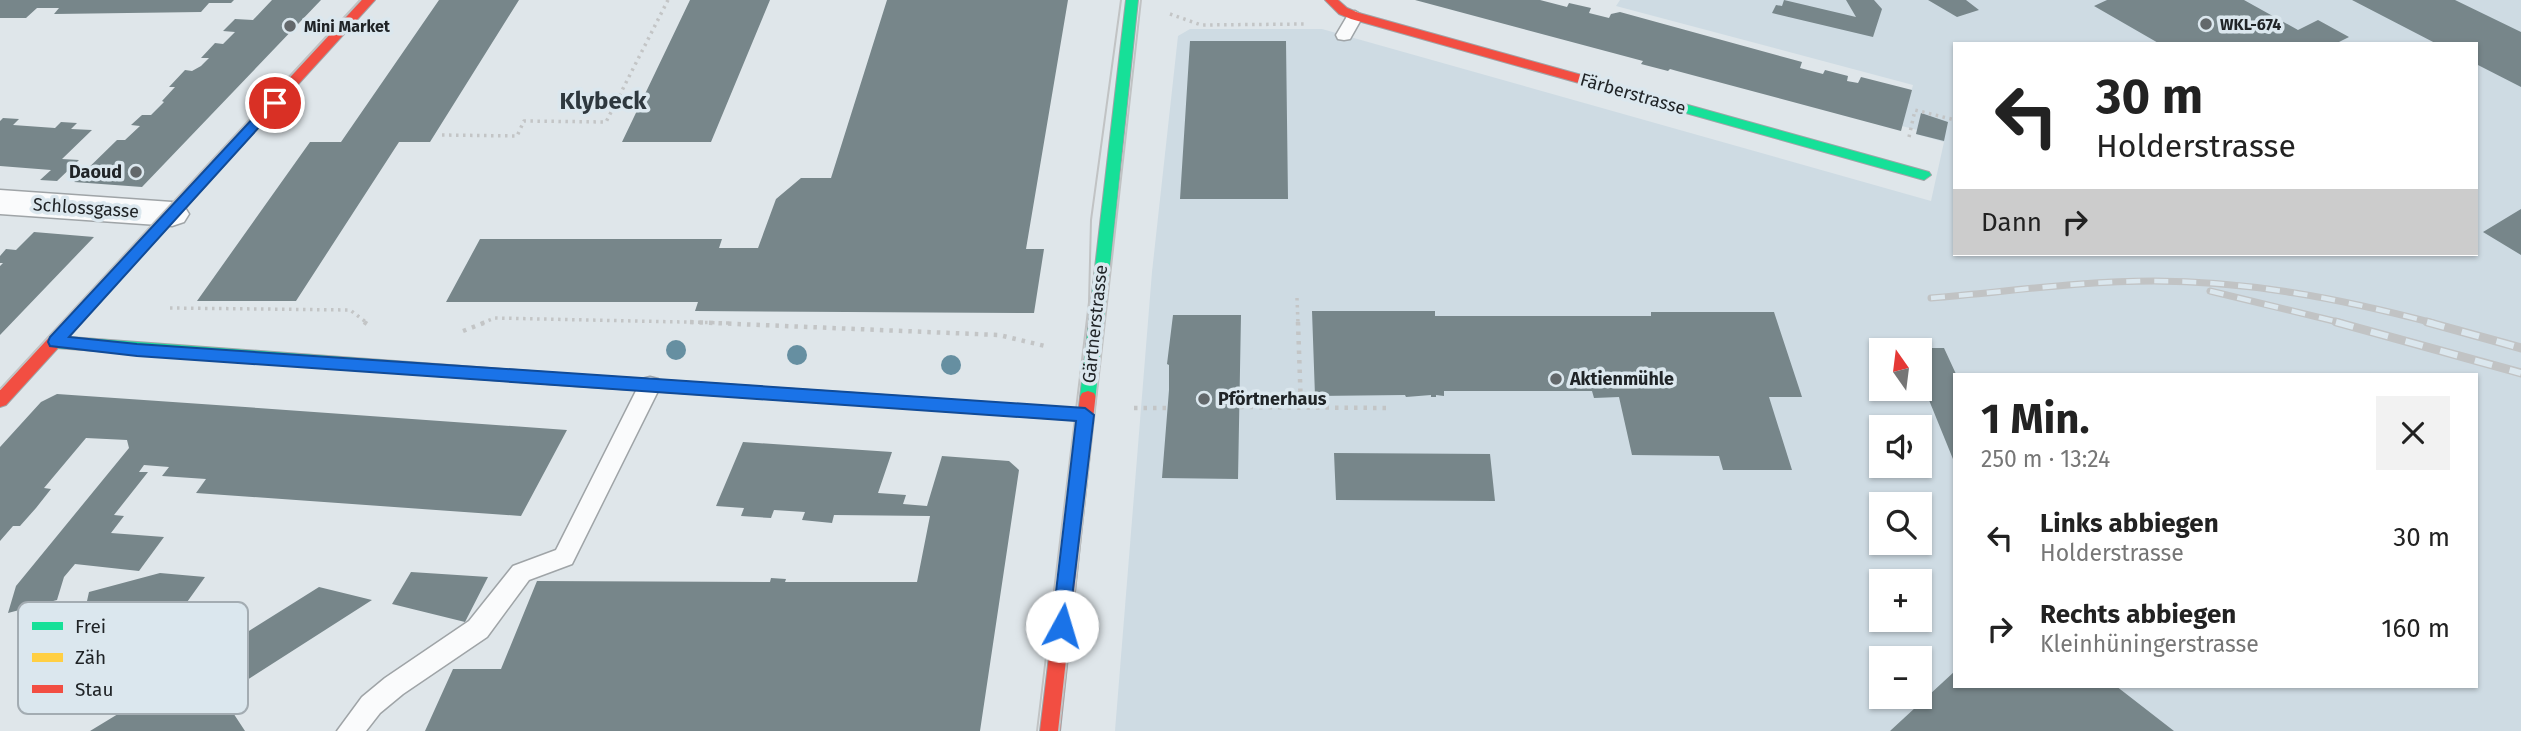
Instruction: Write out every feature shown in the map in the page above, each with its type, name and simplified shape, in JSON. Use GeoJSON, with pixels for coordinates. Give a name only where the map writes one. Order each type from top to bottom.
{"type":"FeatureCollection","features":[{"type":"Feature","properties":{"kind":"street"},"geometry":{"type":"LineString","coordinates":[[0,401],[369,0]]}},
{"type":"Feature","properties":{"kind":"street","name":"Gärtnerstrasse"},"geometry":{"type":"LineString","coordinates":[[1050,731],[1132,0]]}},
{"type":"Feature","properties":{"kind":"street","name":"Färberstrasse"},"geometry":{"type":"LineString","coordinates":[[1343,9],[1924,175]]}},
{"type":"Feature","properties":{"kind":"street","name":"Schlossgasse"},"geometry":{"type":"LineString","coordinates":[[0,202],[172,214]]}},
{"type":"Feature","properties":{"kind":"street"},"geometry":{"type":"LineString","coordinates":[[55,342],[137,350],[1085,415]]}},
{"type":"Feature","properties":{"kind":"lane"},"geometry":{"type":"LineString","coordinates":[[1343,9],[1344,35]]}},
{"type":"Feature","properties":{"kind":"lane"},"geometry":{"type":"LineString","coordinates":[[350,731],[371,705],[394,686],[478,629],[521,573],[564,557],[650,385]]}},
{"type":"Feature","properties":{"kind":"path"},"geometry":{"type":"LineString","coordinates":[[442,135],[517,136],[524,121],[606,122],[668,0]]}},
{"type":"Feature","properties":{"kind":"path"},"geometry":{"type":"LineString","coordinates":[[1171,13],[1201,25],[1300,26],[1343,9]]}},
{"type":"Feature","properties":{"kind":"path"},"geometry":{"type":"LineString","coordinates":[[1902,169],[1915,110],[1953,120]]}},
{"type":"Feature","properties":{"kind":"path"},"geometry":{"type":"LineString","coordinates":[[1297,298],[1301,408]]}},
{"type":"Feature","properties":{"kind":"path"},"geometry":{"type":"LineString","coordinates":[[170,308],[350,310],[381,333]]}},
{"type":"Feature","properties":{"kind":"path"},"geometry":{"type":"LineString","coordinates":[[457,333],[495,318],[677,321],[999,335],[1045,346]]}},
{"type":"Feature","properties":{"kind":"path"},"geometry":{"type":"LineString","coordinates":[[1240,407],[1391,408]]}},
{"type":"Feature","properties":{"kind":"path"},"geometry":{"type":"LineString","coordinates":[[1134,408],[1168,408]]}},
{"type":"Feature","properties":{"kind":"shaded area"},"geometry":{"type":"Polygon","coordinates":[[[1620,0],[2521,0],[2521,731],[1115,731],[1152,272],[1178,36],[1190,29],[1322,29],[1931,201],[1944,142],[1916,134],[1917,130],[1902,126],[1913,85],[1616,6],[1620,0]]]}},
{"type":"Feature","properties":{"kind":"building"},"geometry":{"type":"Polygon","coordinates":[[[0,0],[234,0],[231,3],[209,3],[201,12],[54,14],[59,8],[37,8],[26,18],[0,18],[0,0]]]}},
{"type":"Feature","properties":{"kind":"building"},"geometry":{"type":"Polygon","coordinates":[[[272,0],[321,0],[142,187],[74,182],[117,140],[125,140],[140,126],[131,125],[142,115],[151,115],[164,102],[162,101],[175,87],[169,87],[185,70],[192,71],[201,66],[209,58],[201,58],[215,43],[223,44],[235,32],[223,31],[235,19],[253,20],[272,0]]]}},
{"type":"Feature","properties":{"kind":"building"},"geometry":{"type":"Polygon","coordinates":[[[439,0],[519,0],[430,142],[399,142],[296,301],[197,301],[310,142],[341,142],[439,0]]]}},
{"type":"Feature","properties":{"kind":"building"},"geometry":{"type":"Polygon","coordinates":[[[690,0],[770,0],[711,142],[622,142],[690,0]]]}},
{"type":"Feature","properties":{"kind":"building"},"geometry":{"type":"Polygon","coordinates":[[[887,0],[1068,0],[1026,249],[1044,249],[1034,313],[695,311],[698,302],[446,302],[480,239],[722,239],[719,248],[758,248],[776,199],[801,178],[831,178],[887,0]]]}},
{"type":"Feature","properties":{"kind":"building"},"geometry":{"type":"Polygon","coordinates":[[[1415,0],[1540,0],[1567,7],[1569,3],[1591,8],[1589,13],[1609,18],[1611,14],[1620,12],[1802,62],[1800,68],[1823,74],[1825,70],[1848,76],[1847,81],[1858,83],[1861,77],[1912,90],[1901,131],[1670,69],[1668,71],[1641,64],[1643,61],[1415,0]]]}},
{"type":"Feature","properties":{"kind":"building"},"geometry":{"type":"Polygon","coordinates":[[[1784,0],[1856,17],[1846,0],[1874,0],[1882,9],[1873,37],[1772,13],[1776,5],[1782,6],[1784,0]]]}},
{"type":"Feature","properties":{"kind":"building"},"geometry":{"type":"Polygon","coordinates":[[[1928,0],[1966,0],[1979,10],[1957,17],[1928,0]]]}},
{"type":"Feature","properties":{"kind":"building","name":"WKL-674"},"geometry":{"type":"Polygon","coordinates":[[[2107,0],[2244,0],[2298,30],[2318,20],[2349,37],[2339,42],[2157,42],[2094,6],[2107,0]]]}},
{"type":"Feature","properties":{"kind":"building"},"geometry":{"type":"Polygon","coordinates":[[[2352,0],[2455,0],[2521,32],[2521,87],[2478,65],[2478,42],[2433,42],[2352,0]]]}},
{"type":"Feature","properties":{"kind":"building"},"geometry":{"type":"Polygon","coordinates":[[[1190,41],[1286,41],[1288,199],[1180,199],[1190,41]]]}},
{"type":"Feature","properties":{"kind":"building"},"geometry":{"type":"Polygon","coordinates":[[[1921,113],[1948,122],[1944,141],[1916,134],[1921,113]]]}},
{"type":"Feature","properties":{"kind":"building"},"geometry":{"type":"Polygon","coordinates":[[[3,118],[19,119],[13,125],[55,128],[61,122],[77,123],[71,129],[92,130],[62,159],[79,160],[57,181],[40,180],[51,170],[0,166],[0,121],[3,118]]]}},
{"type":"Feature","properties":{"kind":"building"},"geometry":{"type":"Polygon","coordinates":[[[2521,209],[2521,255],[2483,232],[2521,209]]]}},
{"type":"Feature","properties":{"kind":"building"},"geometry":{"type":"Polygon","coordinates":[[[34,232],[94,237],[0,335],[0,266],[3,263],[0,263],[0,256],[6,249],[16,250],[34,232]]]}},
{"type":"Feature","properties":{"kind":"building","name":"Aktienmühle"},"geometry":{"type":"Polygon","coordinates":[[[1312,311],[1435,311],[1435,316],[1651,316],[1651,312],[1774,312],[1802,397],[1769,397],[1792,470],[1723,470],[1719,456],[1632,455],[1619,397],[1594,398],[1592,391],[1444,391],[1444,396],[1436,397],[1315,396],[1312,311]]]}},
{"type":"Feature","properties":{"kind":"building","name":"Pförtnerhaus"},"geometry":{"type":"Polygon","coordinates":[[[1173,315],[1241,315],[1238,479],[1162,478],[1169,390],[1167,364],[1173,315]]]}},
{"type":"Feature","properties":{"kind":"building"},"geometry":{"type":"Polygon","coordinates":[[[1932,348],[1944,348],[1956,373],[1953,373],[1953,459],[1929,401],[1932,401],[1932,348]]]}},
{"type":"Feature","properties":{"kind":"building"},"geometry":{"type":"Polygon","coordinates":[[[57,394],[567,430],[521,516],[196,493],[206,479],[162,476],[169,467],[144,465],[139,472],[148,472],[114,515],[124,516],[111,533],[164,537],[139,571],[75,564],[64,577],[57,600],[18,602],[18,610],[8,613],[16,586],[129,448],[127,440],[86,438],[44,488],[51,489],[36,508],[20,526],[13,526],[0,541],[0,447],[41,402],[57,394]]]}},
{"type":"Feature","properties":{"kind":"building"},"geometry":{"type":"Polygon","coordinates":[[[743,442],[892,452],[878,493],[906,495],[903,504],[927,506],[942,456],[1009,461],[1019,470],[980,731],[425,731],[453,669],[501,669],[537,581],[770,582],[771,578],[786,579],[785,582],[917,582],[930,516],[834,515],[832,523],[802,520],[805,512],[774,510],[771,518],[741,516],[744,508],[716,506],[743,442]]]}},
{"type":"Feature","properties":{"kind":"building"},"geometry":{"type":"Polygon","coordinates":[[[1334,453],[1490,454],[1495,501],[1336,500],[1334,453]]]}},
{"type":"Feature","properties":{"kind":"building"},"geometry":{"type":"Polygon","coordinates":[[[411,572],[488,577],[465,622],[392,604],[411,572]]]}},
{"type":"Feature","properties":{"kind":"building"},"geometry":{"type":"Polygon","coordinates":[[[160,573],[205,577],[187,602],[87,602],[89,592],[160,573]]]}},
{"type":"Feature","properties":{"kind":"building"},"geometry":{"type":"Polygon","coordinates":[[[319,587],[372,600],[248,679],[248,632],[319,587]]]}},
{"type":"Feature","properties":{"kind":"building"},"geometry":{"type":"Polygon","coordinates":[[[1953,673],[1953,688],[2119,688],[2174,731],[1890,731],[1914,709],[1932,709],[1932,692],[1953,673]]]}},
{"type":"Feature","properties":{"kind":"building"},"geometry":{"type":"Polygon","coordinates":[[[118,714],[234,714],[245,731],[90,731],[118,714]]]}},
{"type":"Feature","properties":{"kind":"tram line"},"geometry":{"type":"LineString","coordinates":[[0,389],[360,0]]}},
{"type":"Feature","properties":{"kind":"tram line"},"geometry":{"type":"LineString","coordinates":[[1037,731],[1089,302],[1091,220],[1121,0]]}},
{"type":"Feature","properties":{"kind":"tram line"},"geometry":{"type":"LineString","coordinates":[[1059,731],[1141,0]]}},
{"type":"Feature","properties":{"kind":"railway"},"geometry":{"type":"LineString","coordinates":[[1931,298],[2098,283],[2190,282],[2295,293],[2433,323]]}},
{"type":"Feature","properties":{"kind":"railway"},"geometry":{"type":"LineString","coordinates":[[2210,291],[2342,323]]}},
{"type":"Feature","properties":{"kind":"railway"},"geometry":{"type":"LineString","coordinates":[[2336,322],[2521,373]]}},
{"type":"Feature","properties":{"kind":"railway"},"geometry":{"type":"LineString","coordinates":[[2427,322],[2521,348]]}},
{"type":"Feature","properties":{"kind":"traffic: fast"},"geometry":{"type":"LineString","coordinates":[[1088,397],[1132,0]]}},
{"type":"Feature","properties":{"kind":"traffic: fast"},"geometry":{"type":"LineString","coordinates":[[1591,82],[1924,175]]}},
{"type":"Feature","properties":{"kind":"traffic: fast"},"geometry":{"type":"LineString","coordinates":[[56,342],[572,380]]}},
{"type":"Feature","properties":{"kind":"traffic: fast"},"geometry":{"type":"LineString","coordinates":[[856,399],[1085,415]]}},
{"type":"Feature","properties":{"kind":"traffic: slow"},"geometry":{"type":"LineString","coordinates":[[572,380],[856,399]]}},
{"type":"Feature","properties":{"kind":"traffic: jam"},"geometry":{"type":"LineString","coordinates":[[0,401],[369,0]]}},
{"type":"Feature","properties":{"kind":"traffic: jam"},"geometry":{"type":"LineString","coordinates":[[1331,0],[1343,11],[1355,16],[1591,82]]}},
{"type":"Feature","properties":{"kind":"traffic: jam"},"geometry":{"type":"LineString","coordinates":[[1050,731],[1088,397]]}},
{"type":"Feature","properties":{"kind":"place","name":"WKL-674"},"geometry":{"type":"Point","coordinates":[2206,24]}},
{"type":"Feature","properties":{"kind":"place","name":"Mini Market"},"geometry":{"type":"Point","coordinates":[290,26]}},
{"type":"Feature","properties":{"kind":"place","name":"Daoud"},"geometry":{"type":"Point","coordinates":[136,172]}},
{"type":"Feature","properties":{"kind":"place","name":"Aktienmühle"},"geometry":{"type":"Point","coordinates":[1556,379]}},
{"type":"Feature","properties":{"kind":"place","name":"Pförtnerhaus"},"geometry":{"type":"Point","coordinates":[1204,399]}},
{"type":"Feature","properties":{"kind":"district","name":"Klybeck"},"geometry":{"type":"Point","coordinates":[603,101]}},
{"type":"Feature","properties":{"kind":"route"},"geometry":{"type":"LineString","coordinates":[[275,103],[55,342],[137,350],[1085,415],[1062,626]]}}]}
